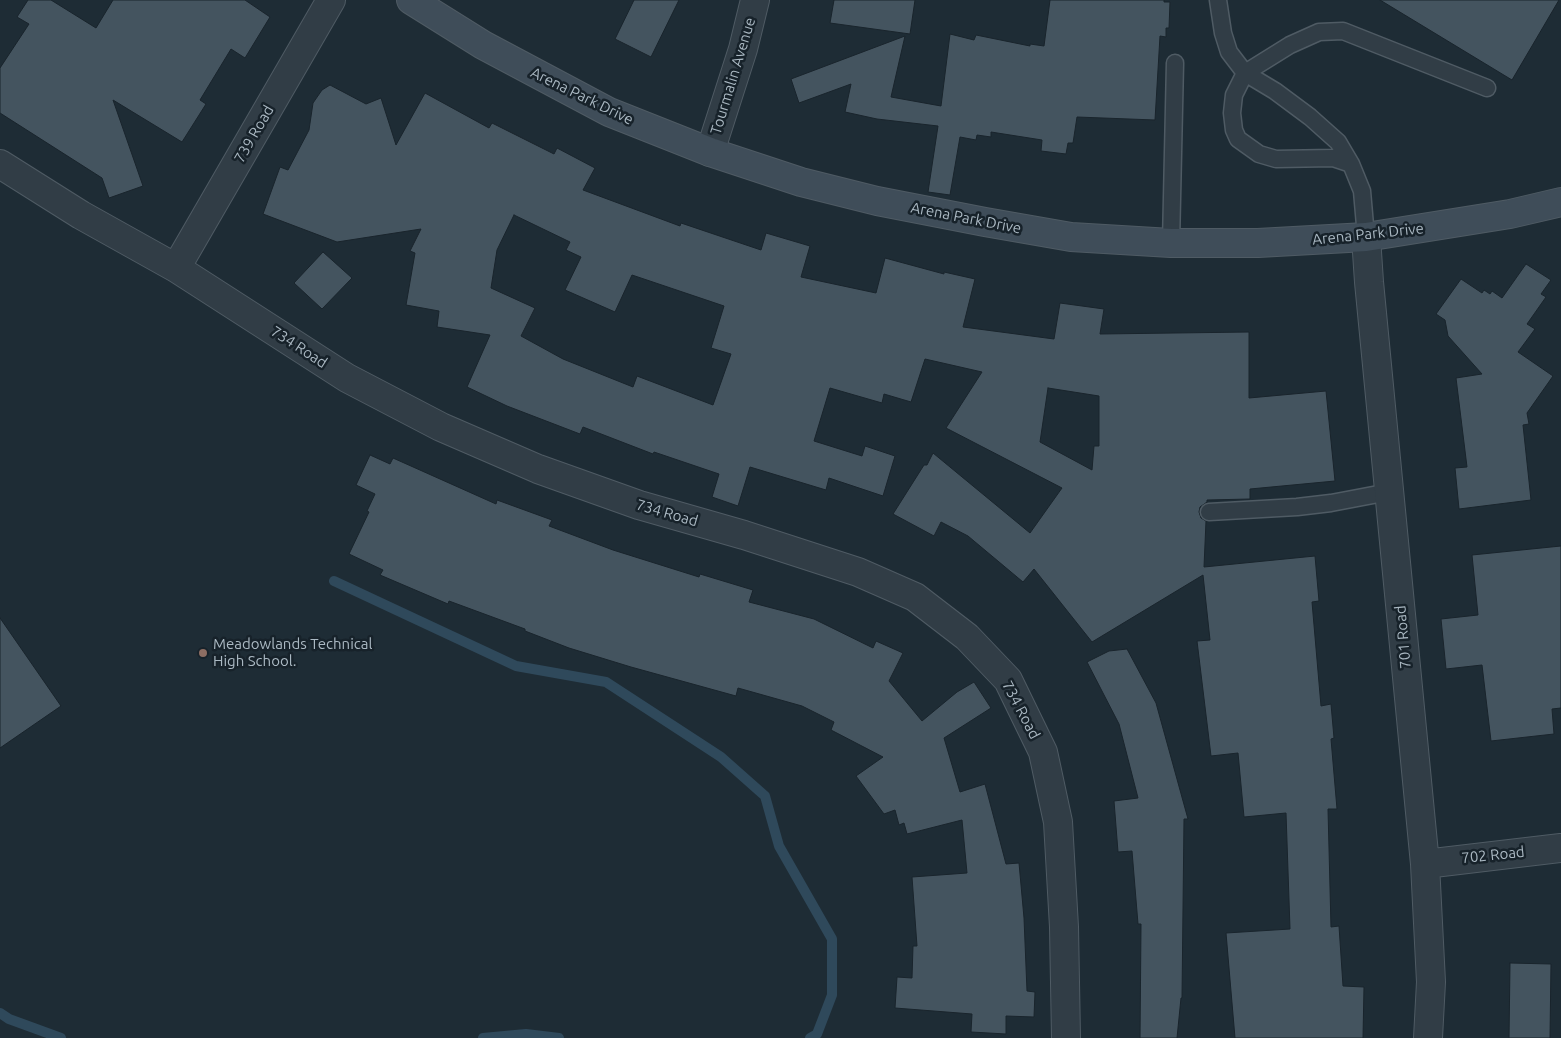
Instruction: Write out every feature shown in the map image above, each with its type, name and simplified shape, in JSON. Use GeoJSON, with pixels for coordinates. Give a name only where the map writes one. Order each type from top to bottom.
{"type":"FeatureCollection","features":[{"type":"Feature","properties":{"kind":"street","name":"739 Road"},"geometry":{"type":"LineString","coordinates":[[176,268],[332,0]]}},
{"type":"Feature","properties":{"kind":"street","name":"Arena Park Drive"},"geometry":{"type":"LineString","coordinates":[[411,0],[483,45],[609,112],[710,152],[801,182],[897,205],[1071,237],[1172,243],[1258,243],[1366,237],[1510,214],[1561,202]]}},
{"type":"Feature","properties":{"kind":"street","name":"Tourmalin Avenue"},"geometry":{"type":"LineString","coordinates":[[710,152],[743,49],[755,0]]}},
{"type":"Feature","properties":{"kind":"street","name":"734 Road"},"geometry":{"type":"LineString","coordinates":[[0,164],[81,215],[176,268],[347,378],[441,427],[538,469],[639,505],[744,535],[858,572],[915,597],[967,637],[1008,680],[1043,752],[1058,822],[1064,927],[1066,1038]]}},
{"type":"Feature","properties":{"kind":"street","name":"701 Road"},"geometry":{"type":"LineString","coordinates":[[1366,237],[1368,282],[1425,864],[1431,982],[1428,1038]]}},
{"type":"Feature","properties":{"kind":"street","name":"702 Road"},"geometry":{"type":"LineString","coordinates":[[1425,864],[1561,848]]}},
{"type":"Feature","properties":{"kind":"lane"},"geometry":{"type":"LineString","coordinates":[[1218,0],[1223,33],[1229,52],[1245,72],[1275,91],[1317,123],[1338,142],[1351,164],[1362,191],[1366,237]]}},
{"type":"Feature","properties":{"kind":"lane"},"geometry":{"type":"LineString","coordinates":[[1351,164],[1333,158],[1276,159],[1258,154],[1238,139],[1234,130],[1232,113],[1234,95],[1245,72],[1290,46],[1320,32],[1343,31],[1487,88]]}},
{"type":"Feature","properties":{"kind":"lane"},"geometry":{"type":"LineString","coordinates":[[1172,243],[1175,62]]}},
{"type":"Feature","properties":{"kind":"lane"},"geometry":{"type":"LineString","coordinates":[[1209,512],[1306,506],[1389,492]]}},
{"type":"Feature","properties":{"kind":"building"},"geometry":{"type":"Polygon","coordinates":[[[28,0],[51,0],[96,28],[113,0],[245,0],[270,17],[245,58],[231,49],[200,100],[206,104],[182,142],[113,100],[143,186],[109,198],[102,178],[0,113],[0,68],[29,24],[17,17],[28,0]]]}},
{"type":"Feature","properties":{"kind":"building"},"geometry":{"type":"Polygon","coordinates":[[[634,0],[679,0],[651,57],[615,39],[634,0]]]}},
{"type":"Feature","properties":{"kind":"building"},"geometry":{"type":"Polygon","coordinates":[[[834,0],[915,0],[910,34],[830,23],[834,0]]]}},
{"type":"Feature","properties":{"kind":"building"},"geometry":{"type":"Polygon","coordinates":[[[1050,0],[1164,0],[1164,2],[1170,2],[1169,28],[1166,28],[1166,37],[1160,36],[1155,120],[1077,117],[1073,143],[1068,143],[1066,154],[1041,151],[1042,140],[991,132],[991,137],[977,135],[976,140],[960,137],[950,195],[928,192],[938,126],[877,119],[845,112],[851,84],[799,103],[791,79],[905,36],[891,97],[941,106],[950,34],[974,40],[976,35],[1030,46],[1030,44],[1044,46],[1050,0]]]}},
{"type":"Feature","properties":{"kind":"building"},"geometry":{"type":"Polygon","coordinates":[[[1380,0],[1559,0],[1512,80],[1380,0]]]}},
{"type":"Feature","properties":{"kind":"building"},"geometry":{"type":"Polygon","coordinates":[[[330,85],[366,104],[381,98],[396,145],[425,93],[489,128],[492,123],[554,154],[557,148],[595,168],[583,190],[680,226],[681,223],[761,250],[766,233],[810,246],[801,277],[876,293],[885,258],[944,274],[944,272],[975,279],[963,327],[1054,339],[1060,303],[1104,309],[1100,334],[1249,332],[1249,398],[1326,391],[1335,481],[1250,489],[1250,499],[1207,500],[1200,507],[1199,512],[1201,518],[1206,521],[1204,567],[1315,556],[1319,601],[1312,602],[1321,706],[1331,704],[1334,738],[1331,739],[1337,809],[1328,809],[1331,927],[1339,926],[1343,986],[1364,987],[1363,1038],[1235,1038],[1226,933],[1290,929],[1286,813],[1244,817],[1238,753],[1211,756],[1197,641],[1210,640],[1203,575],[1092,642],[1034,569],[1023,582],[968,536],[941,522],[934,536],[893,514],[924,465],[927,465],[933,453],[1030,533],[1062,488],[946,428],[982,372],[925,359],[911,402],[884,394],[882,403],[830,388],[814,441],[862,456],[865,446],[895,456],[883,496],[829,478],[826,490],[750,467],[738,506],[712,497],[719,474],[654,452],[653,454],[583,427],[580,434],[507,406],[467,387],[490,335],[437,327],[439,311],[406,305],[415,253],[410,251],[421,229],[337,242],[263,214],[280,167],[288,170],[309,130],[313,103],[322,90],[330,85]],[[514,215],[497,250],[491,288],[535,308],[521,336],[563,359],[633,387],[637,376],[713,405],[731,354],[711,348],[724,306],[632,275],[615,312],[565,290],[581,257],[566,250],[570,242],[514,215]],[[1048,388],[1040,442],[1092,470],[1094,446],[1099,446],[1099,396],[1048,388]]]}},
{"type":"Feature","properties":{"kind":"building"},"geometry":{"type":"Polygon","coordinates":[[[323,252],[352,278],[322,309],[294,283],[323,252]]]}},
{"type":"Feature","properties":{"kind":"building"},"geometry":{"type":"Polygon","coordinates":[[[1526,264],[1551,280],[1541,294],[1546,297],[1527,324],[1535,329],[1518,352],[1553,376],[1527,413],[1529,424],[1523,425],[1531,500],[1459,509],[1455,468],[1467,467],[1456,378],[1482,374],[1448,336],[1445,320],[1436,314],[1461,279],[1482,293],[1484,290],[1490,294],[1492,291],[1502,298],[1526,264]]]}},
{"type":"Feature","properties":{"kind":"building"},"geometry":{"type":"Polygon","coordinates":[[[370,455],[390,464],[393,458],[496,504],[497,500],[552,520],[549,526],[613,550],[699,577],[700,574],[753,590],[749,602],[814,619],[873,648],[876,641],[903,653],[889,681],[922,721],[957,692],[974,682],[991,708],[944,738],[960,792],[985,784],[1006,864],[1019,863],[1024,918],[1027,991],[1035,992],[1034,1017],[1006,1016],[1006,1034],[971,1032],[972,1014],[895,1008],[897,977],[912,978],[913,946],[917,946],[912,877],[967,873],[962,820],[907,834],[904,823],[899,825],[895,810],[884,814],[856,776],[883,757],[831,730],[834,722],[802,706],[738,688],[736,696],[569,648],[525,631],[525,629],[449,601],[448,604],[380,575],[383,570],[349,554],[369,512],[367,511],[375,494],[356,485],[370,455]]]}},
{"type":"Feature","properties":{"kind":"building"},"geometry":{"type":"Polygon","coordinates":[[[1561,546],[1561,708],[1552,709],[1554,734],[1491,741],[1482,665],[1446,669],[1441,619],[1478,615],[1472,555],[1561,546]]]}},
{"type":"Feature","properties":{"kind":"building"},"geometry":{"type":"Polygon","coordinates":[[[0,618],[61,706],[0,748],[0,618]]]}},
{"type":"Feature","properties":{"kind":"building"},"geometry":{"type":"Polygon","coordinates":[[[1127,649],[1156,703],[1188,819],[1184,819],[1182,998],[1177,1038],[1140,1038],[1141,924],[1138,924],[1132,851],[1118,852],[1114,801],[1138,798],[1119,724],[1087,662],[1109,651],[1127,649]]]}},
{"type":"Feature","properties":{"kind":"building"},"geometry":{"type":"Polygon","coordinates":[[[1510,963],[1551,964],[1550,1038],[1509,1038],[1510,963]]]}},
{"type":"Feature","properties":{"kind":"waterway"},"geometry":{"type":"LineString","coordinates":[[334,581],[516,666],[606,682],[721,757],[765,796],[779,846],[832,939],[832,995],[817,1034],[810,1038]]}},
{"type":"Feature","properties":{"kind":"waterway"},"geometry":{"type":"LineString","coordinates":[[0,1013],[9,1019],[61,1038]]}},
{"type":"Feature","properties":{"kind":"waterway"},"geometry":{"type":"LineString","coordinates":[[483,1038],[526,1034],[559,1038]]}},
{"type":"Feature","properties":{"kind":"place","name":"Meadowlands Technical High School."},"geometry":{"type":"Point","coordinates":[203,653]}}]}
